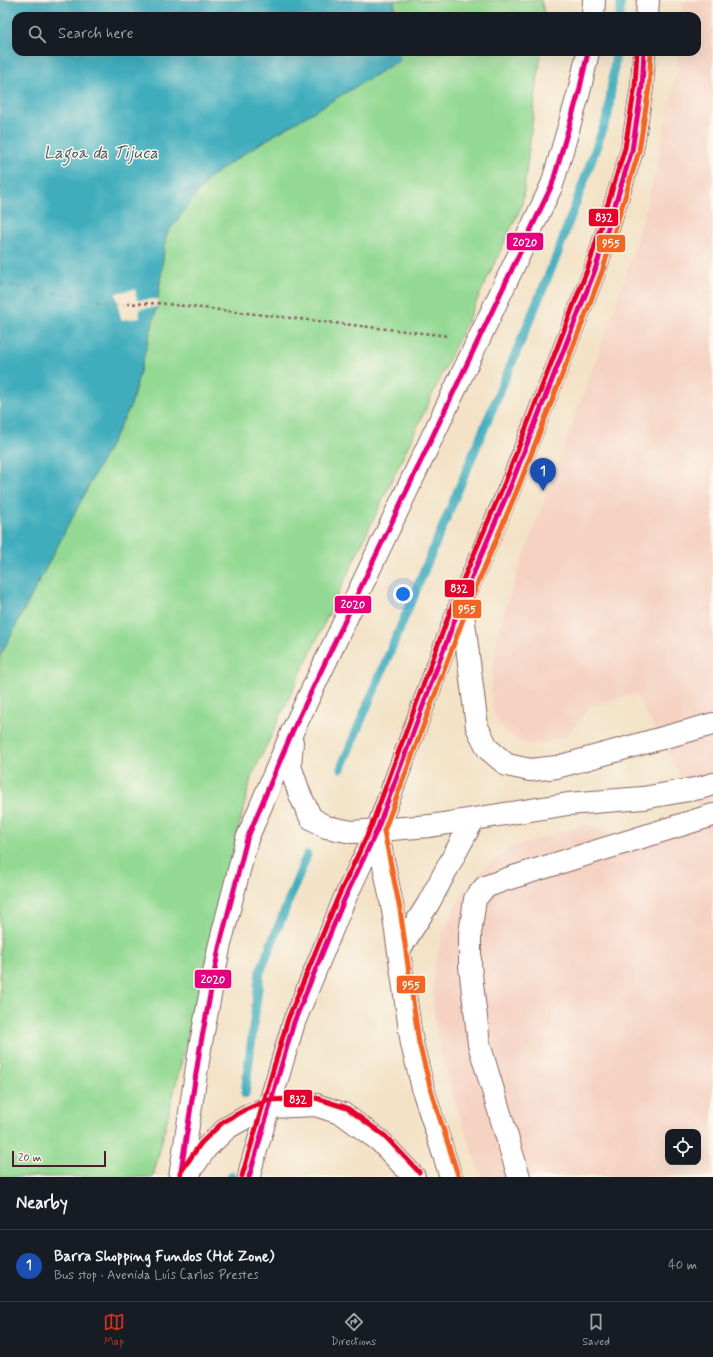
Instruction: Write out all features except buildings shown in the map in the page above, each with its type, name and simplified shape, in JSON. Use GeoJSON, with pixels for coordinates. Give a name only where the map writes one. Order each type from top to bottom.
{"type":"FeatureCollection","features":[{"type":"Feature","properties":{"kind":"street"},"geometry":{"type":"LineString","coordinates":[[593,12],[594,0]]}},
{"type":"Feature","properties":{"kind":"street"},"geometry":{"type":"LineString","coordinates":[[180,1177],[200,1048],[220,948],[247,839],[293,730],[552,185],[579,92],[587,56]]}},
{"type":"Feature","properties":{"kind":"street"},"geometry":{"type":"LineString","coordinates":[[249,1177],[294,1022],[344,900],[377,830],[462,603],[511,484],[595,270],[632,150],[642,87],[644,56]]}},
{"type":"Feature","properties":{"kind":"street"},"geometry":{"type":"LineString","coordinates":[[462,603],[477,727],[488,749],[507,765],[530,770],[557,767],[713,724]]}},
{"type":"Feature","properties":{"kind":"street"},"geometry":{"type":"LineString","coordinates":[[293,730],[290,766],[300,795],[311,818],[326,827],[352,832],[430,826],[568,804],[642,798],[700,788],[713,784]]}},
{"type":"Feature","properties":{"kind":"street"},"geometry":{"type":"LineString","coordinates":[[519,1177],[479,1044],[470,966],[470,934],[475,898],[485,887],[507,879],[713,815]]}},
{"type":"Feature","properties":{"kind":"street"},"geometry":{"type":"LineString","coordinates":[[399,950],[428,904],[472,820]]}},
{"type":"Feature","properties":{"kind":"street"},"geometry":{"type":"LineString","coordinates":[[377,830],[393,910],[412,1044],[425,1096],[451,1177]]}},
{"type":"Feature","properties":{"kind":"street"},"geometry":{"type":"LineString","coordinates":[[186,1177],[206,1148],[227,1128],[248,1116],[269,1107],[316,1105],[343,1114],[380,1141],[414,1177]]}},
{"type":"Feature","properties":{"kind":"path"},"geometry":{"type":"LineString","coordinates":[[127,304],[158,303],[479,339]]}},
{"type":"Feature","properties":{"kind":"shaded area"},"geometry":{"type":"Polygon","coordinates":[[[684,0],[713,0],[713,1177],[483,1177],[477,1166],[452,1093],[437,1035],[433,1000],[434,968],[443,932],[458,902],[481,871],[505,851],[521,844],[586,824],[622,837],[701,814],[635,693],[589,707],[567,736],[543,743],[531,744],[517,741],[502,727],[493,711],[491,694],[496,639],[506,606],[614,310],[644,216],[660,153],[677,67],[678,56],[701,56],[701,12],[681,12],[684,0]]]}},
{"type":"Feature","properties":{"kind":"green space"},"geometry":{"type":"Polygon","coordinates":[[[394,0],[541,0],[544,12],[396,12],[394,0]]]}},
{"type":"Feature","properties":{"kind":"green space"},"geometry":{"type":"Polygon","coordinates":[[[400,56],[541,56],[522,205],[251,778],[153,1177],[0,1177],[0,656],[131,405],[157,307],[166,235],[209,178],[248,151],[400,60],[400,56]]]}},
{"type":"Feature","properties":{"kind":"water","name":"Lagoa da Tijuca"},"geometry":{"type":"Polygon","coordinates":[[[0,0],[394,0],[396,12],[12,12],[12,56],[400,56],[400,60],[248,151],[209,178],[166,235],[157,307],[131,405],[0,656],[0,0]]]}},
{"type":"Feature","properties":{"kind":"pier"},"geometry":{"type":"Polygon","coordinates":[[[135,289],[137,300],[159,299],[157,307],[139,309],[140,318],[121,320],[116,293],[135,289]]]}},
{"type":"Feature","properties":{"kind":"waterway"},"geometry":{"type":"LineString","coordinates":[[620,12],[621,0]]}},
{"type":"Feature","properties":{"kind":"waterway"},"geometry":{"type":"LineString","coordinates":[[341,768],[555,260],[608,115],[615,56]]}},
{"type":"Feature","properties":{"kind":"waterway"},"geometry":{"type":"LineString","coordinates":[[245,1094],[260,972],[307,855]]}},
{"type":"Feature","properties":{"kind":"ferry route"},"geometry":{"type":"LineString","coordinates":[[0,284],[127,304]]}},
{"type":"Feature","properties":{"kind":"transit line","name":"2020"},"geometry":{"type":"LineString","coordinates":[[180,1177],[200,1048],[219,948],[247,839],[293,730],[552,185],[579,92],[587,56]]}},
{"type":"Feature","properties":{"kind":"transit line","name":"832"},"geometry":{"type":"LineString","coordinates":[[242,1176],[288,1019],[338,897],[371,827],[454,601],[505,482],[588,268],[625,148],[635,86],[637,56]]}},
{"type":"Feature","properties":{"kind":"transit line","name":"2020"},"geometry":{"type":"LineString","coordinates":[[249,1177],[294,1022],[344,900],[377,830],[461,603],[511,485],[595,270],[632,150],[642,87],[644,56]]}},
{"type":"Feature","properties":{"kind":"transit line","name":"955"},"geometry":{"type":"LineString","coordinates":[[458,1175],[432,1094],[419,1043],[400,909],[384,831],[468,606],[518,488],[602,272],[639,151],[649,88],[651,56]]}},
{"type":"Feature","properties":{"kind":"transit line","name":"832"},"geometry":{"type":"LineString","coordinates":[[180,1173],[201,1143],[223,1122],[268,1100],[316,1098],[347,1108],[385,1136],[419,1172]]}},
{"type":"Feature","properties":{"kind":"place","name":"Barra Shopping Fundos (Hot Zone)"},"geometry":{"type":"Point","coordinates":[543,491]}}]}
